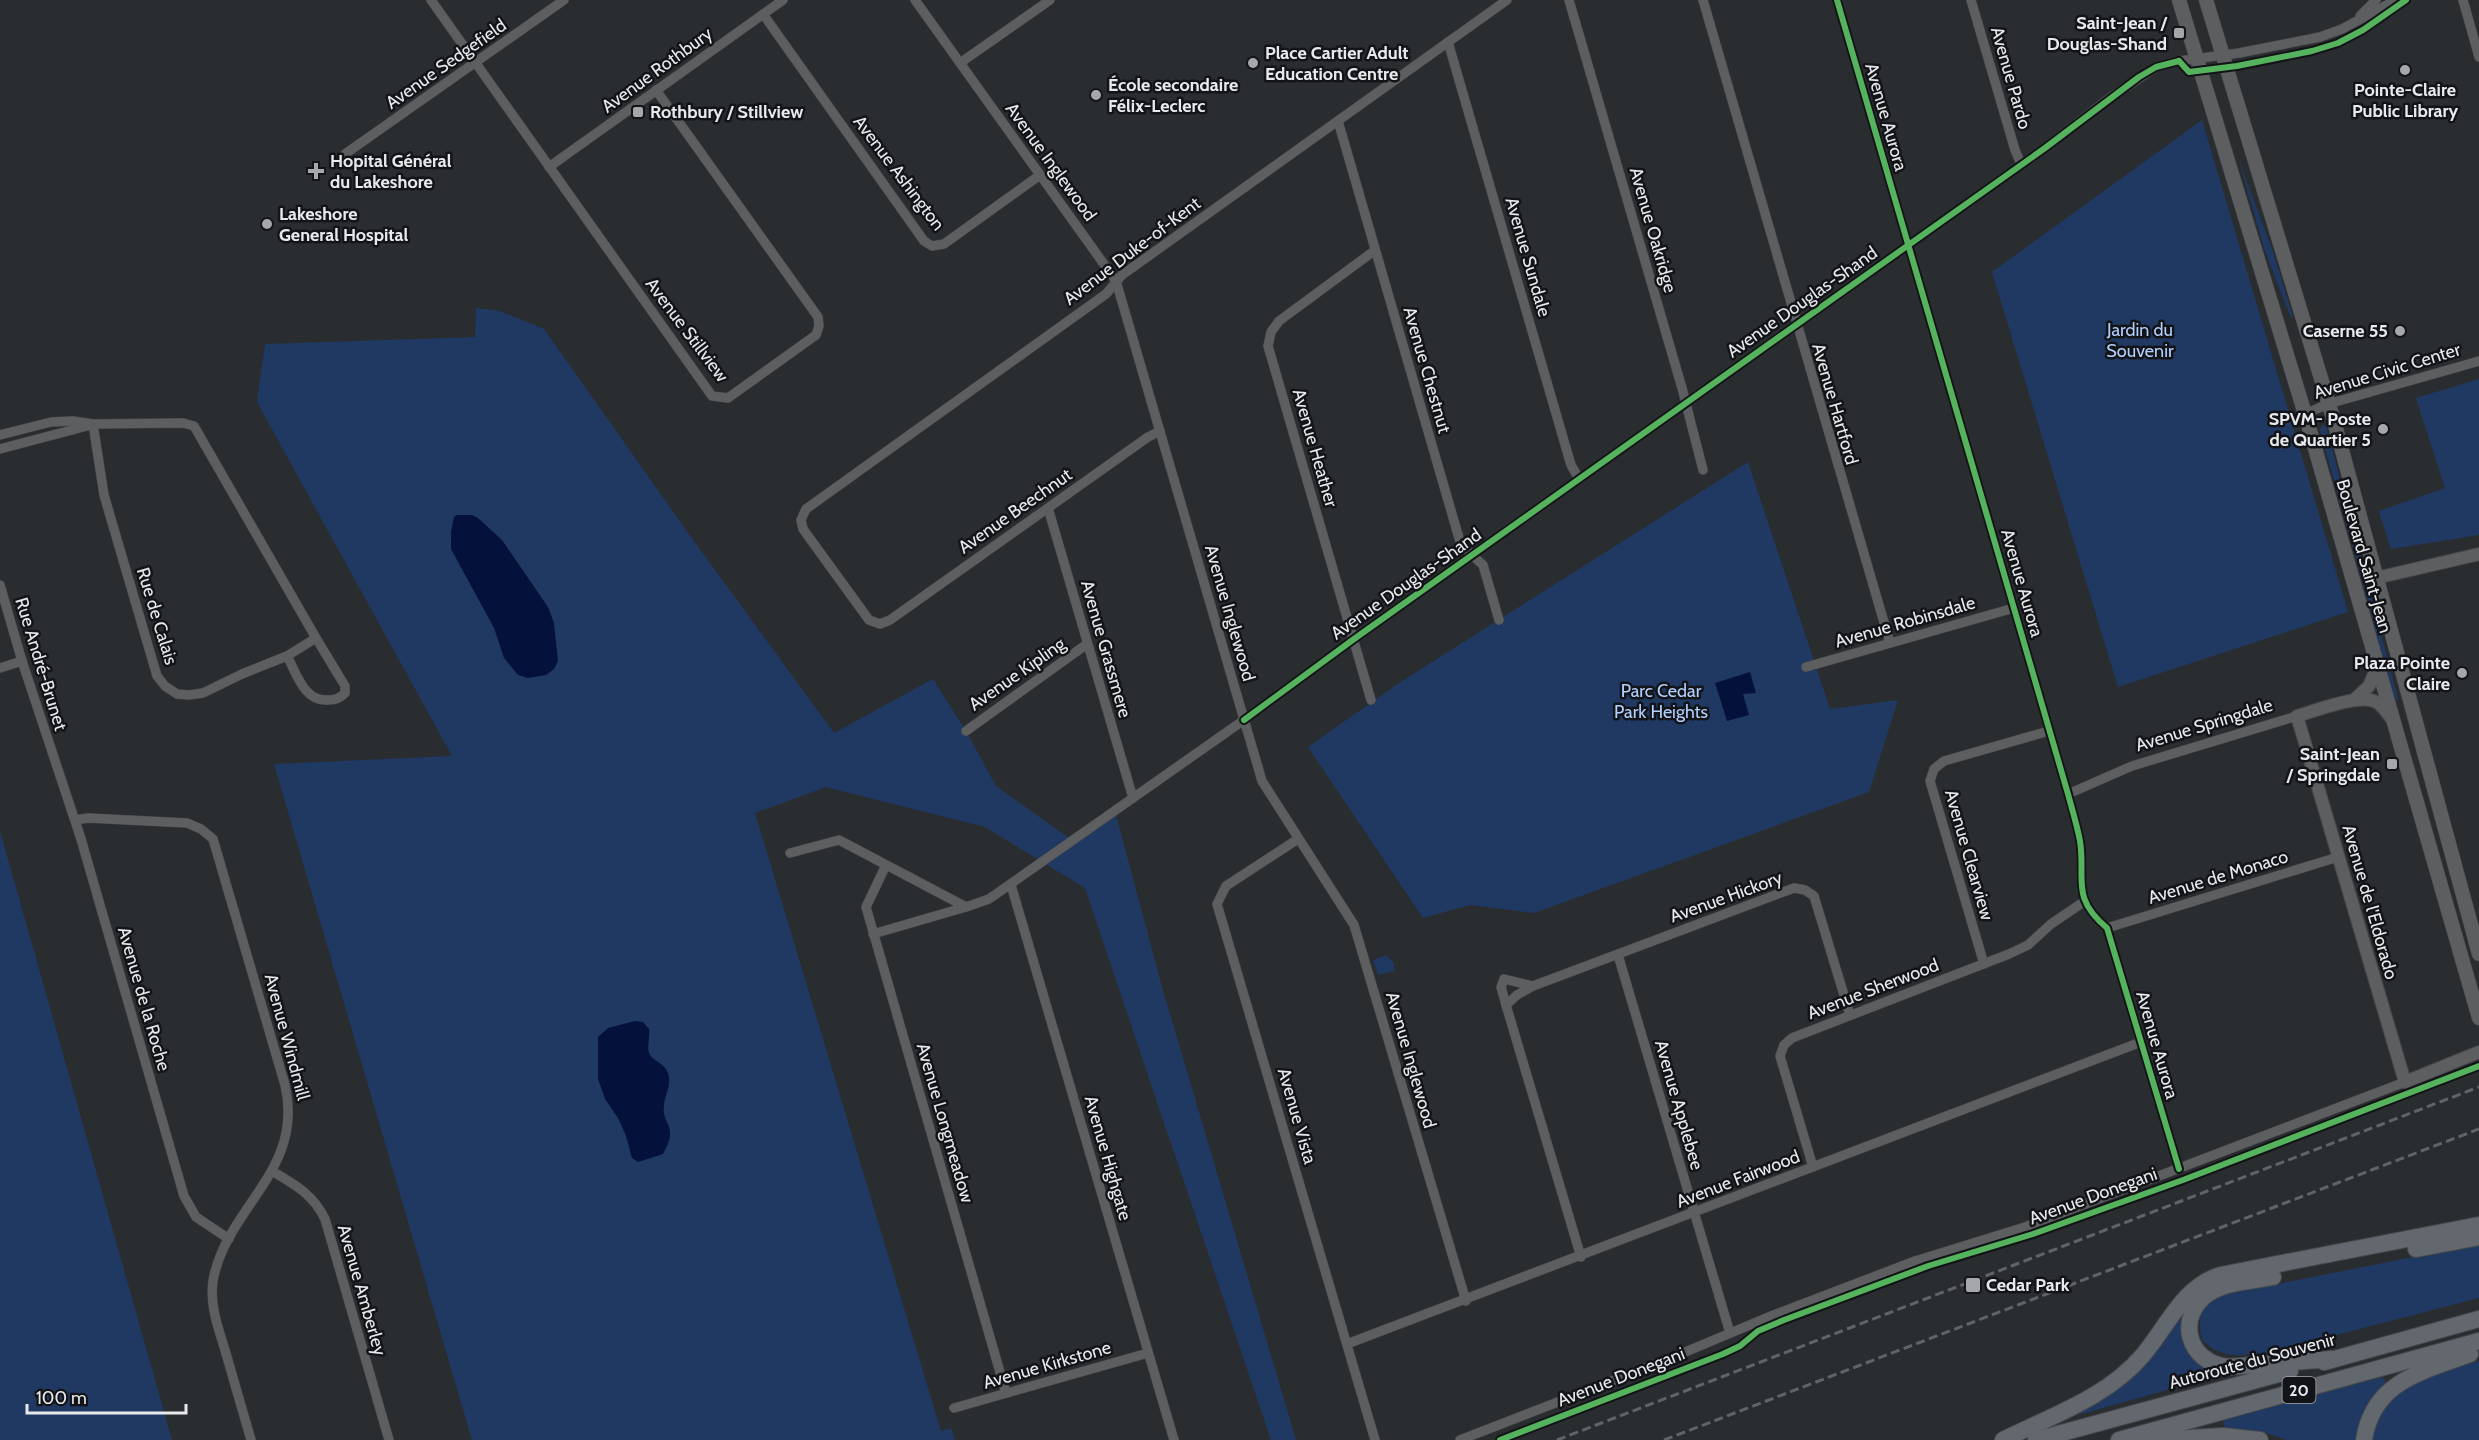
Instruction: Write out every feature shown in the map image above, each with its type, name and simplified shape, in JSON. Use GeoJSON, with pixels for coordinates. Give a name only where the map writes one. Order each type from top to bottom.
{"type":"FeatureCollection","features":[{"type":"Feature","properties":{"kind":"highway"},"geometry":{"type":"LineString","coordinates":[[2462,1228],[2479,1214]]}},
{"type":"Feature","properties":{"kind":"highway"},"geometry":{"type":"LineString","coordinates":[[2003,1440],[2087,1399],[2120,1378],[2143,1356],[2189,1293],[2205,1281],[2221,1275],[2479,1225]]}},
{"type":"Feature","properties":{"kind":"highway"},"geometry":{"type":"LineString","coordinates":[[2332,1359],[2235,1367],[2214,1365],[2202,1358],[2193,1347],[2189,1333],[2192,1314],[2203,1297],[2219,1288],[2479,1238]]}},
{"type":"Feature","properties":{"kind":"highway","name":"Autoroute du Souvenir"},"geometry":{"type":"LineString","coordinates":[[2036,1440],[2479,1319]]}},
{"type":"Feature","properties":{"kind":"highway","name":"20"},"geometry":{"type":"LineString","coordinates":[[2119,1440],[2479,1341]]}},
{"type":"Feature","properties":{"kind":"highway"},"geometry":{"type":"LineString","coordinates":[[2364,1440],[2374,1408],[2394,1387],[2410,1376],[2479,1350]]}},
{"type":"Feature","properties":{"kind":"highway"},"geometry":{"type":"LineString","coordinates":[[2156,1440],[2223,1436],[2260,1440]]}},
{"type":"Feature","properties":{"kind":"main road","name":"Boulevard Saint-Jean"},"geometry":{"type":"LineString","coordinates":[[2179,0],[2305,414],[2376,667],[2383,679],[2479,1018]]}},
{"type":"Feature","properties":{"kind":"main road","name":"Boulevard Saint-Jean"},"geometry":{"type":"LineString","coordinates":[[2206,0],[2328,404],[2479,954]]}},
{"type":"Feature","properties":{"kind":"street","name":"Avenue Stillview"},"geometry":{"type":"LineString","coordinates":[[431,0],[712,396],[728,398],[816,335],[819,326],[818,317],[656,90]]}},
{"type":"Feature","properties":{"kind":"street","name":"Avenue Sedgefield"},"geometry":{"type":"LineString","coordinates":[[345,154],[564,0]]}},
{"type":"Feature","properties":{"kind":"street","name":"Avenue Rothbury"},"geometry":{"type":"LineString","coordinates":[[549,167],[783,0]]}},
{"type":"Feature","properties":{"kind":"street","name":"Avenue Inglewood"},"geometry":{"type":"LineString","coordinates":[[915,0],[1116,281],[1262,781],[1354,925],[1466,1300]]}},
{"type":"Feature","properties":{"kind":"street"},"geometry":{"type":"LineString","coordinates":[[960,63],[1050,0]]}},
{"type":"Feature","properties":{"kind":"street","name":"Avenue Duke-of-Kent"},"geometry":{"type":"LineString","coordinates":[[890,620],[880,624],[869,620],[803,529],[801,519],[806,509],[1106,294],[1116,281],[1507,0]]}},
{"type":"Feature","properties":{"kind":"street","name":"Avenue Oakridge"},"geometry":{"type":"LineString","coordinates":[[1569,0],[1703,470]]}},
{"type":"Feature","properties":{"kind":"street","name":"Avenue Hartford"},"geometry":{"type":"LineString","coordinates":[[1703,0],[1890,643]]}},
{"type":"Feature","properties":{"kind":"street","name":"Avenue Aurora"},"geometry":{"type":"LineString","coordinates":[[1837,0],[2068,794],[2080,841],[2080,886],[2085,901],[2107,928],[2179,1169]]}},
{"type":"Feature","properties":{"kind":"street","name":"Avenue Pardo"},"geometry":{"type":"LineString","coordinates":[[1971,0],[2014,150],[2021,164]]}},
{"type":"Feature","properties":{"kind":"street","name":"Avenue Douglas-Shand"},"geometry":{"type":"LineString","coordinates":[[2356,20],[2376,0]]}},
{"type":"Feature","properties":{"kind":"street","name":"Avenue Douglas-Shand"},"geometry":{"type":"LineString","coordinates":[[873,934],[989,899],[1011,885],[2151,70],[2176,61],[2320,38],[2396,0]]}},
{"type":"Feature","properties":{"kind":"street"},"geometry":{"type":"LineString","coordinates":[[2463,0],[2479,57]]}},
{"type":"Feature","properties":{"kind":"street","name":"Avenue Ashington"},"geometry":{"type":"LineString","coordinates":[[763,14],[924,241],[932,246],[944,244],[1040,175]]}},
{"type":"Feature","properties":{"kind":"street","name":"Avenue Sundale"},"geometry":{"type":"LineString","coordinates":[[1448,42],[1571,465],[1579,479]]}},
{"type":"Feature","properties":{"kind":"street","name":"Avenue Chestnut"},"geometry":{"type":"LineString","coordinates":[[1338,121],[1461,544],[1483,566],[1499,620]]}},
{"type":"Feature","properties":{"kind":"street","name":"Avenue Heather"},"geometry":{"type":"LineString","coordinates":[[1371,700],[1268,346],[1271,332],[1279,321],[1374,251]]}},
{"type":"Feature","properties":{"kind":"street","name":"Avenue Civic Center"},"geometry":{"type":"LineString","coordinates":[[2305,414],[2328,404],[2479,361]]}},
{"type":"Feature","properties":{"kind":"street"},"geometry":{"type":"LineString","coordinates":[[0,435],[51,422],[183,423],[194,426],[345,686],[345,693],[341,698],[327,701],[314,699],[306,692],[287,656]]}},
{"type":"Feature","properties":{"kind":"street"},"geometry":{"type":"LineString","coordinates":[[0,449],[93,424]]}},
{"type":"Feature","properties":{"kind":"street","name":"Rue de Calais"},"geometry":{"type":"LineString","coordinates":[[93,424],[104,495],[157,676],[165,686],[177,694],[203,693],[287,656],[316,638]]}},
{"type":"Feature","properties":{"kind":"street","name":"Avenue Beechnut"},"geometry":{"type":"LineString","coordinates":[[890,620],[1148,437],[1160,431]]}},
{"type":"Feature","properties":{"kind":"street","name":"Avenue Grassmere"},"geometry":{"type":"LineString","coordinates":[[1048,508],[1133,798]]}},
{"type":"Feature","properties":{"kind":"street"},"geometry":{"type":"LineString","coordinates":[[2376,578],[2479,554]]}},
{"type":"Feature","properties":{"kind":"street","name":"Rue André-Brunet"},"geometry":{"type":"LineString","coordinates":[[0,585],[51,752]]}},
{"type":"Feature","properties":{"kind":"street","name":"Avenue Robinsdale"},"geometry":{"type":"LineString","coordinates":[[1806,667],[2014,608]]}},
{"type":"Feature","properties":{"kind":"street","name":"Avenue Kipling"},"geometry":{"type":"LineString","coordinates":[[966,730],[1087,644]]}},
{"type":"Feature","properties":{"kind":"street"},"geometry":{"type":"LineString","coordinates":[[0,668],[22,661]]}},
{"type":"Feature","properties":{"kind":"street"},"geometry":{"type":"LineString","coordinates":[[2354,700],[2369,686],[2376,667]]}},
{"type":"Feature","properties":{"kind":"street"},"geometry":{"type":"LineString","coordinates":[[2354,700],[2376,702],[2395,722]]}},
{"type":"Feature","properties":{"kind":"street","name":"Avenue Springdale"},"geometry":{"type":"LineString","coordinates":[[2068,794],[2132,766],[2354,700]]}},
{"type":"Feature","properties":{"kind":"street","name":"Avenue de l'Eldorado"},"geometry":{"type":"LineString","coordinates":[[2297,716],[2405,1082]]}},
{"type":"Feature","properties":{"kind":"street","name":"Avenue Clearview"},"geometry":{"type":"LineString","coordinates":[[1984,964],[1930,781],[1935,769],[1944,761],[2049,730]]}},
{"type":"Feature","properties":{"kind":"street","name":"Avenue de la Roche"},"geometry":{"type":"LineString","coordinates":[[51,752],[75,820],[184,1196],[196,1217],[229,1239]]}},
{"type":"Feature","properties":{"kind":"street","name":"Avenue Windmill"},"geometry":{"type":"LineString","coordinates":[[75,820],[88,818],[187,823],[201,829],[213,839],[288,1096],[287,1133],[282,1151],[229,1239],[215,1274],[213,1307],[251,1440]]}},
{"type":"Feature","properties":{"kind":"street","name":"Avenue Vista"},"geometry":{"type":"LineString","coordinates":[[1298,839],[1226,886],[1217,904],[1375,1440]]}},
{"type":"Feature","properties":{"kind":"street"},"geometry":{"type":"LineString","coordinates":[[790,853],[839,840],[966,906]]}},
{"type":"Feature","properties":{"kind":"street","name":"Avenue de Monaco"},"geometry":{"type":"LineString","coordinates":[[2107,928],[2338,857]]}},
{"type":"Feature","properties":{"kind":"street","name":"Avenue Longmeadow"},"geometry":{"type":"LineString","coordinates":[[886,865],[866,907],[1006,1393]]}},
{"type":"Feature","properties":{"kind":"street","name":"Avenue Highgate"},"geometry":{"type":"LineString","coordinates":[[1011,885],[1174,1440]]}},
{"type":"Feature","properties":{"kind":"street","name":"Avenue Hickory"},"geometry":{"type":"LineString","coordinates":[[1506,1005],[1517,995],[1533,986],[1794,888],[1804,890],[1814,896],[1850,1015]]}},
{"type":"Feature","properties":{"kind":"street","name":"Avenue Sherwood"},"geometry":{"type":"LineString","coordinates":[[1813,1167],[1780,1056],[1784,1045],[1792,1038],[2028,945],[2051,924],[2085,901]]}},
{"type":"Feature","properties":{"kind":"street","name":"Avenue Applebee"},"geometry":{"type":"LineString","coordinates":[[1618,956],[1730,1333]]}},
{"type":"Feature","properties":{"kind":"street"},"geometry":{"type":"LineString","coordinates":[[1533,986],[1504,979],[1501,987],[1581,1257]]}},
{"type":"Feature","properties":{"kind":"street","name":"Avenue Fairwood"},"geometry":{"type":"LineString","coordinates":[[1347,1344],[1581,1257],[2141,1042]]}},
{"type":"Feature","properties":{"kind":"street","name":"Avenue Donegani"},"geometry":{"type":"LineString","coordinates":[[1460,1440],[1915,1262],[2016,1230],[2479,1052]]}},
{"type":"Feature","properties":{"kind":"street","name":"Avenue Amberley"},"geometry":{"type":"LineString","coordinates":[[272,1171],[306,1192],[324,1219],[389,1440]]}},
{"type":"Feature","properties":{"kind":"street","name":"Avenue Kirkstone"},"geometry":{"type":"LineString","coordinates":[[954,1408],[1148,1353]]}},
{"type":"Feature","properties":{"kind":"green space","name":"Jardin du Souvenir"},"geometry":{"type":"Polygon","coordinates":[[[2202,120],[2348,612],[2118,687],[1992,272],[2202,120]]]}},
{"type":"Feature","properties":{"kind":"green space"},"geometry":{"type":"Polygon","coordinates":[[[2238,158],[2273,252],[2293,317],[2291,318],[2265,251],[2238,158]]]}},
{"type":"Feature","properties":{"kind":"green space"},"geometry":{"type":"Polygon","coordinates":[[[476,308],[500,311],[544,329],[691,537],[834,733],[933,679],[966,731],[996,786],[1073,841],[1115,811],[1162,987],[1296,1440],[1271,1440],[1085,888],[985,827],[826,787],[755,813],[941,1431],[951,1428],[955,1440],[472,1440],[274,764],[452,756],[257,402],[265,344],[475,337],[476,308]]]}},
{"type":"Feature","properties":{"kind":"green space"},"geometry":{"type":"Polygon","coordinates":[[[2479,379],[2479,535],[2391,549],[2379,511],[2445,488],[2416,398],[2479,379]]]}},
{"type":"Feature","properties":{"kind":"green space"},"geometry":{"type":"Polygon","coordinates":[[[2322,425],[2326,426],[2398,699],[2395,700],[2320,430],[2322,425]]]}},
{"type":"Feature","properties":{"kind":"green space","name":"Parc Cedar Park Heights"},"geometry":{"type":"Polygon","coordinates":[[[1748,462],[1830,709],[1898,700],[1869,792],[1534,913],[1470,905],[1423,918],[1308,747],[1399,683],[1748,462]]]}},
{"type":"Feature","properties":{"kind":"green space"},"geometry":{"type":"Polygon","coordinates":[[[0,831],[172,1440],[0,1440],[0,831]]]}},
{"type":"Feature","properties":{"kind":"green space"},"geometry":{"type":"Polygon","coordinates":[[[1386,955],[1394,963],[1394,971],[1378,975],[1373,960],[1386,955]]]}},
{"type":"Feature","properties":{"kind":"green space"},"geometry":{"type":"Polygon","coordinates":[[[2479,1244],[2479,1298],[2271,1352],[2226,1354],[2210,1347],[2202,1340],[2200,1325],[2202,1313],[2209,1304],[2222,1295],[2479,1244]]]}},
{"type":"Feature","properties":{"kind":"green space"},"geometry":{"type":"Polygon","coordinates":[[[2178,1318],[2184,1320],[2195,1360],[2204,1368],[2227,1373],[2082,1414],[2079,1412],[2178,1318]]]}},
{"type":"Feature","properties":{"kind":"green space"},"geometry":{"type":"Polygon","coordinates":[[[2479,1361],[2479,1440],[2371,1440],[2380,1413],[2399,1392],[2424,1378],[2479,1361]]]}},
{"type":"Feature","properties":{"kind":"green space"},"geometry":{"type":"Polygon","coordinates":[[[2382,1377],[2386,1382],[2367,1409],[2357,1440],[2287,1440],[2266,1433],[2225,1429],[2223,1420],[2382,1377]]]}},
{"type":"Feature","properties":{"kind":"shaded area"},"geometry":{"type":"Polygon","coordinates":[[[472,515],[478,518],[502,540],[548,607],[554,623],[558,661],[554,669],[546,675],[528,678],[518,675],[504,658],[494,628],[451,549],[451,532],[454,517],[472,515]]]}},
{"type":"Feature","properties":{"kind":"shaded area"},"geometry":{"type":"Polygon","coordinates":[[[1750,672],[1756,693],[1743,694],[1749,715],[1727,721],[1715,683],[1750,672]]]}},
{"type":"Feature","properties":{"kind":"shaded area"},"geometry":{"type":"Polygon","coordinates":[[[635,1021],[643,1022],[649,1029],[649,1053],[666,1070],[669,1077],[664,1112],[670,1131],[668,1144],[663,1154],[638,1162],[632,1158],[626,1136],[618,1118],[605,1099],[598,1079],[598,1037],[608,1028],[635,1021]]]}},
{"type":"Feature","properties":{"kind":"railway"},"geometry":{"type":"LineString","coordinates":[[1557,1440],[2479,1087]]}},
{"type":"Feature","properties":{"kind":"railway"},"geometry":{"type":"LineString","coordinates":[[1664,1440],[2479,1129]]}},
{"type":"Feature","properties":{"kind":"cycle path"},"geometry":{"type":"LineString","coordinates":[[1837,0],[2073,811],[2080,841],[2084,897],[2095,917],[2107,928],[2179,1169]]}},
{"type":"Feature","properties":{"kind":"cycle path"},"geometry":{"type":"LineString","coordinates":[[2179,61],[2189,72],[2237,66],[2312,51],[2338,43],[2363,30],[2406,0]]}},
{"type":"Feature","properties":{"kind":"cycle path"},"geometry":{"type":"LineString","coordinates":[[1244,720],[1354,639],[2045,148],[2139,77],[2156,67],[2179,61]]}},
{"type":"Feature","properties":{"kind":"cycle path"},"geometry":{"type":"LineString","coordinates":[[1500,1440],[1723,1354],[1740,1346],[1758,1331],[1784,1320],[1928,1266],[2033,1234],[2183,1180],[2479,1066]]}},
{"type":"Feature","properties":{"kind":"place","name":"Saint-Jean / Douglas-Shand"},"geometry":{"type":"Point","coordinates":[2179,33]}},
{"type":"Feature","properties":{"kind":"place","name":"Place Cartier Adult Education Centre"},"geometry":{"type":"Point","coordinates":[1253,63]}},
{"type":"Feature","properties":{"kind":"place","name":"Pointe-Claire Public Library"},"geometry":{"type":"Point","coordinates":[2405,70]}},
{"type":"Feature","properties":{"kind":"place","name":"École secondaire Félix-Leclerc"},"geometry":{"type":"Point","coordinates":[1096,95]}},
{"type":"Feature","properties":{"kind":"place","name":"Rothbury / Stillview"},"geometry":{"type":"Point","coordinates":[638,112]}},
{"type":"Feature","properties":{"kind":"place","name":"Hopital Général du Lakeshore"},"geometry":{"type":"Point","coordinates":[316,171]}},
{"type":"Feature","properties":{"kind":"place","name":"Lakeshore General Hospital"},"geometry":{"type":"Point","coordinates":[267,224]}},
{"type":"Feature","properties":{"kind":"place","name":"Caserne 55"},"geometry":{"type":"Point","coordinates":[2400,331]}},
{"type":"Feature","properties":{"kind":"place","name":"SPVM- Poste de Quartier 5"},"geometry":{"type":"Point","coordinates":[2383,429]}},
{"type":"Feature","properties":{"kind":"place","name":"Plaza Pointe Claire"},"geometry":{"type":"Point","coordinates":[2462,673]}},
{"type":"Feature","properties":{"kind":"place","name":"Saint-Jean / Springdale"},"geometry":{"type":"Point","coordinates":[2392,764]}},
{"type":"Feature","properties":{"kind":"place","name":"Cedar Park"},"geometry":{"type":"Point","coordinates":[1973,1285]}}]}
